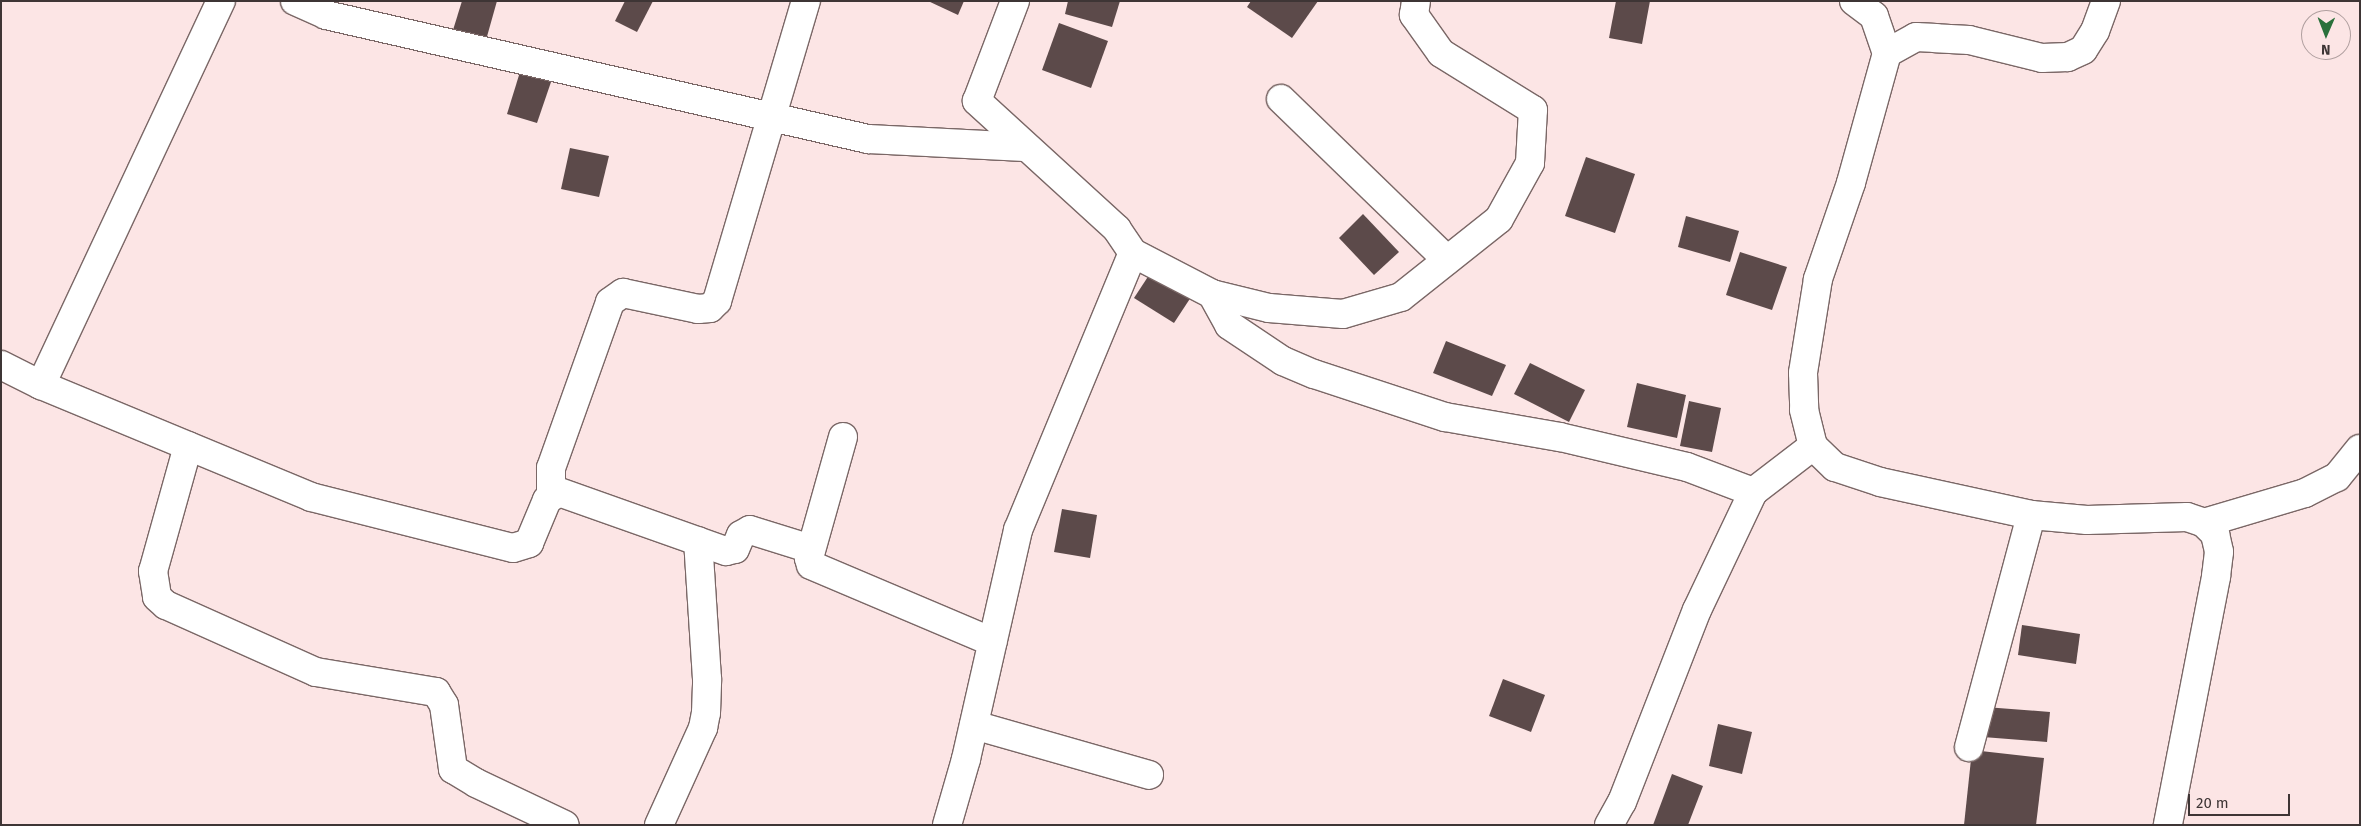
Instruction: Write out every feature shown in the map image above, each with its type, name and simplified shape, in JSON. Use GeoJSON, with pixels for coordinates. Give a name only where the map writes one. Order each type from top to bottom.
{"type":"FeatureCollection","features":[{"type":"Feature","properties":{"kind":"street"},"geometry":{"type":"LineString","coordinates":[[41,385],[221,1]]}},
{"type":"Feature","properties":{"kind":"street"},"geometry":{"type":"LineString","coordinates":[[295,1],[326,15],[868,139],[1025,147]]}},
{"type":"Feature","properties":{"kind":"street"},"geometry":{"type":"LineString","coordinates":[[1,365],[41,385],[345,508],[513,548],[529,543],[551,495],[551,468],[610,302],[624,293],[698,309],[710,308],[717,301],[806,1]]}},
{"type":"Feature","properties":{"kind":"street"},"geometry":{"type":"LineString","coordinates":[[1014,1],[977,101],[1025,147],[1117,228],[1134,253],[1212,294],[1269,308],[1343,314],[1401,297],[1499,219],[1530,163],[1532,110],[1441,53],[1414,15],[1416,1]]}},
{"type":"Feature","properties":{"kind":"street"},"geometry":{"type":"LineString","coordinates":[[1854,1],[1874,16],[1887,53],[1851,183],[1818,279],[1803,373],[1804,410],[1812,446],[1835,467],[1880,482],[2031,515],[2087,520],[2187,518],[2204,523],[2215,534],[2219,552],[2216,577],[2168,825]]}},
{"type":"Feature","properties":{"kind":"street"},"geometry":{"type":"LineString","coordinates":[[1887,53],[1916,37],[1977,42],[2042,58],[2068,58],[2083,50],[2106,1]]}},
{"type":"Feature","properties":{"kind":"street"},"geometry":{"type":"LineString","coordinates":[[1281,99],[1447,260]]}},
{"type":"Feature","properties":{"kind":"street"},"geometry":{"type":"LineString","coordinates":[[947,825],[974,725],[1018,530],[1134,253]]}},
{"type":"Feature","properties":{"kind":"street"},"geometry":{"type":"LineString","coordinates":[[1212,294],[1229,326],[1283,361],[1314,374],[1445,417],[1560,437],[1678,465],[1753,492]]}},
{"type":"Feature","properties":{"kind":"street"},"geometry":{"type":"LineString","coordinates":[[843,437],[809,558],[814,569],[992,642]]}},
{"type":"Feature","properties":{"kind":"street"},"geometry":{"type":"LineString","coordinates":[[188,446],[153,571],[156,597],[166,605],[316,672],[436,692],[444,705],[453,769],[476,783],[565,825]]}},
{"type":"Feature","properties":{"kind":"street"},"geometry":{"type":"LineString","coordinates":[[1609,825],[1622,802],[1697,610],[1753,492],[1812,446]]}},
{"type":"Feature","properties":{"kind":"street"},"geometry":{"type":"LineString","coordinates":[[2204,523],[2305,493],[2336,477],[2360,450]]}},
{"type":"Feature","properties":{"kind":"street"},"geometry":{"type":"LineString","coordinates":[[551,495],[559,492],[730,552],[745,531],[750,530],[812,550]]}},
{"type":"Feature","properties":{"kind":"street"},"geometry":{"type":"LineString","coordinates":[[1969,747],[2031,515]]}},
{"type":"Feature","properties":{"kind":"street"},"geometry":{"type":"LineString","coordinates":[[659,825],[703,728],[706,713],[708,679],[698,541]]}},
{"type":"Feature","properties":{"kind":"street"},"geometry":{"type":"LineString","coordinates":[[974,725],[1149,775]]}},
{"type":"Feature","properties":{"kind":"building"},"geometry":{"type":"Polygon","coordinates":[[[462,1],[497,1],[486,40],[453,30],[462,1]]]}},
{"type":"Feature","properties":{"kind":"building"},"geometry":{"type":"Polygon","coordinates":[[[625,1],[653,1],[637,32],[615,21],[625,1]]]}},
{"type":"Feature","properties":{"kind":"building"},"geometry":{"type":"Polygon","coordinates":[[[928,1],[964,1],[958,15],[928,1]]]}},
{"type":"Feature","properties":{"kind":"building"},"geometry":{"type":"Polygon","coordinates":[[[1068,1],[1120,1],[1112,27],[1065,14],[1068,1]]]}},
{"type":"Feature","properties":{"kind":"building"},"geometry":{"type":"Polygon","coordinates":[[[1251,1],[1318,1],[1292,38],[1247,7],[1251,1]]]}},
{"type":"Feature","properties":{"kind":"building"},"geometry":{"type":"Polygon","coordinates":[[[1616,1],[1650,1],[1642,44],[1609,38],[1616,1]]]}},
{"type":"Feature","properties":{"kind":"building"},"geometry":{"type":"Polygon","coordinates":[[[1059,23],[1108,41],[1091,88],[1042,70],[1059,23]]]}},
{"type":"Feature","properties":{"kind":"building"},"geometry":{"type":"Polygon","coordinates":[[[520,72],[551,82],[537,123],[507,114],[520,72]]]}},
{"type":"Feature","properties":{"kind":"building"},"geometry":{"type":"Polygon","coordinates":[[[570,148],[609,156],[599,197],[561,189],[570,148]]]}},
{"type":"Feature","properties":{"kind":"building"},"geometry":{"type":"Polygon","coordinates":[[[1586,157],[1635,174],[1615,233],[1565,216],[1586,157]]]}},
{"type":"Feature","properties":{"kind":"building"},"geometry":{"type":"Polygon","coordinates":[[[1363,214],[1399,252],[1374,275],[1339,238],[1363,214]]]}},
{"type":"Feature","properties":{"kind":"building"},"geometry":{"type":"Polygon","coordinates":[[[1686,216],[1739,231],[1730,262],[1678,247],[1686,216]]]}},
{"type":"Feature","properties":{"kind":"building"},"geometry":{"type":"Polygon","coordinates":[[[1740,252],[1787,267],[1772,310],[1726,295],[1740,252]]]}},
{"type":"Feature","properties":{"kind":"building"},"geometry":{"type":"Polygon","coordinates":[[[1153,269],[1193,294],[1174,323],[1134,298],[1153,269]]]}},
{"type":"Feature","properties":{"kind":"building"},"geometry":{"type":"Polygon","coordinates":[[[1446,341],[1506,365],[1492,396],[1433,373],[1446,341]]]}},
{"type":"Feature","properties":{"kind":"building"},"geometry":{"type":"Polygon","coordinates":[[[1530,363],[1585,390],[1569,422],[1514,394],[1530,363]]]}},
{"type":"Feature","properties":{"kind":"building"},"geometry":{"type":"Polygon","coordinates":[[[1637,383],[1686,395],[1677,438],[1627,427],[1637,383]]]}},
{"type":"Feature","properties":{"kind":"building"},"geometry":{"type":"Polygon","coordinates":[[[1689,401],[1721,408],[1712,452],[1680,446],[1689,401]]]}},
{"type":"Feature","properties":{"kind":"building"},"geometry":{"type":"Polygon","coordinates":[[[1062,509],[1097,515],[1090,558],[1054,552],[1062,509]]]}},
{"type":"Feature","properties":{"kind":"building"},"geometry":{"type":"Polygon","coordinates":[[[2022,625],[2080,634],[2076,664],[2018,655],[2022,625]]]}},
{"type":"Feature","properties":{"kind":"building"},"geometry":{"type":"Polygon","coordinates":[[[1503,679],[1545,695],[1531,732],[1489,716],[1503,679]]]}},
{"type":"Feature","properties":{"kind":"building"},"geometry":{"type":"Polygon","coordinates":[[[1985,707],[2050,712],[2047,742],[1983,737],[1985,707]]]}},
{"type":"Feature","properties":{"kind":"building"},"geometry":{"type":"Polygon","coordinates":[[[1718,724],[1752,732],[1742,774],[1709,766],[1718,724]]]}},
{"type":"Feature","properties":{"kind":"building"},"geometry":{"type":"Polygon","coordinates":[[[1972,750],[2044,758],[2036,825],[1964,825],[1972,750]]]}},
{"type":"Feature","properties":{"kind":"building"},"geometry":{"type":"Polygon","coordinates":[[[1672,774],[1703,786],[1688,825],[1653,825],[1672,774]]]}}]}
